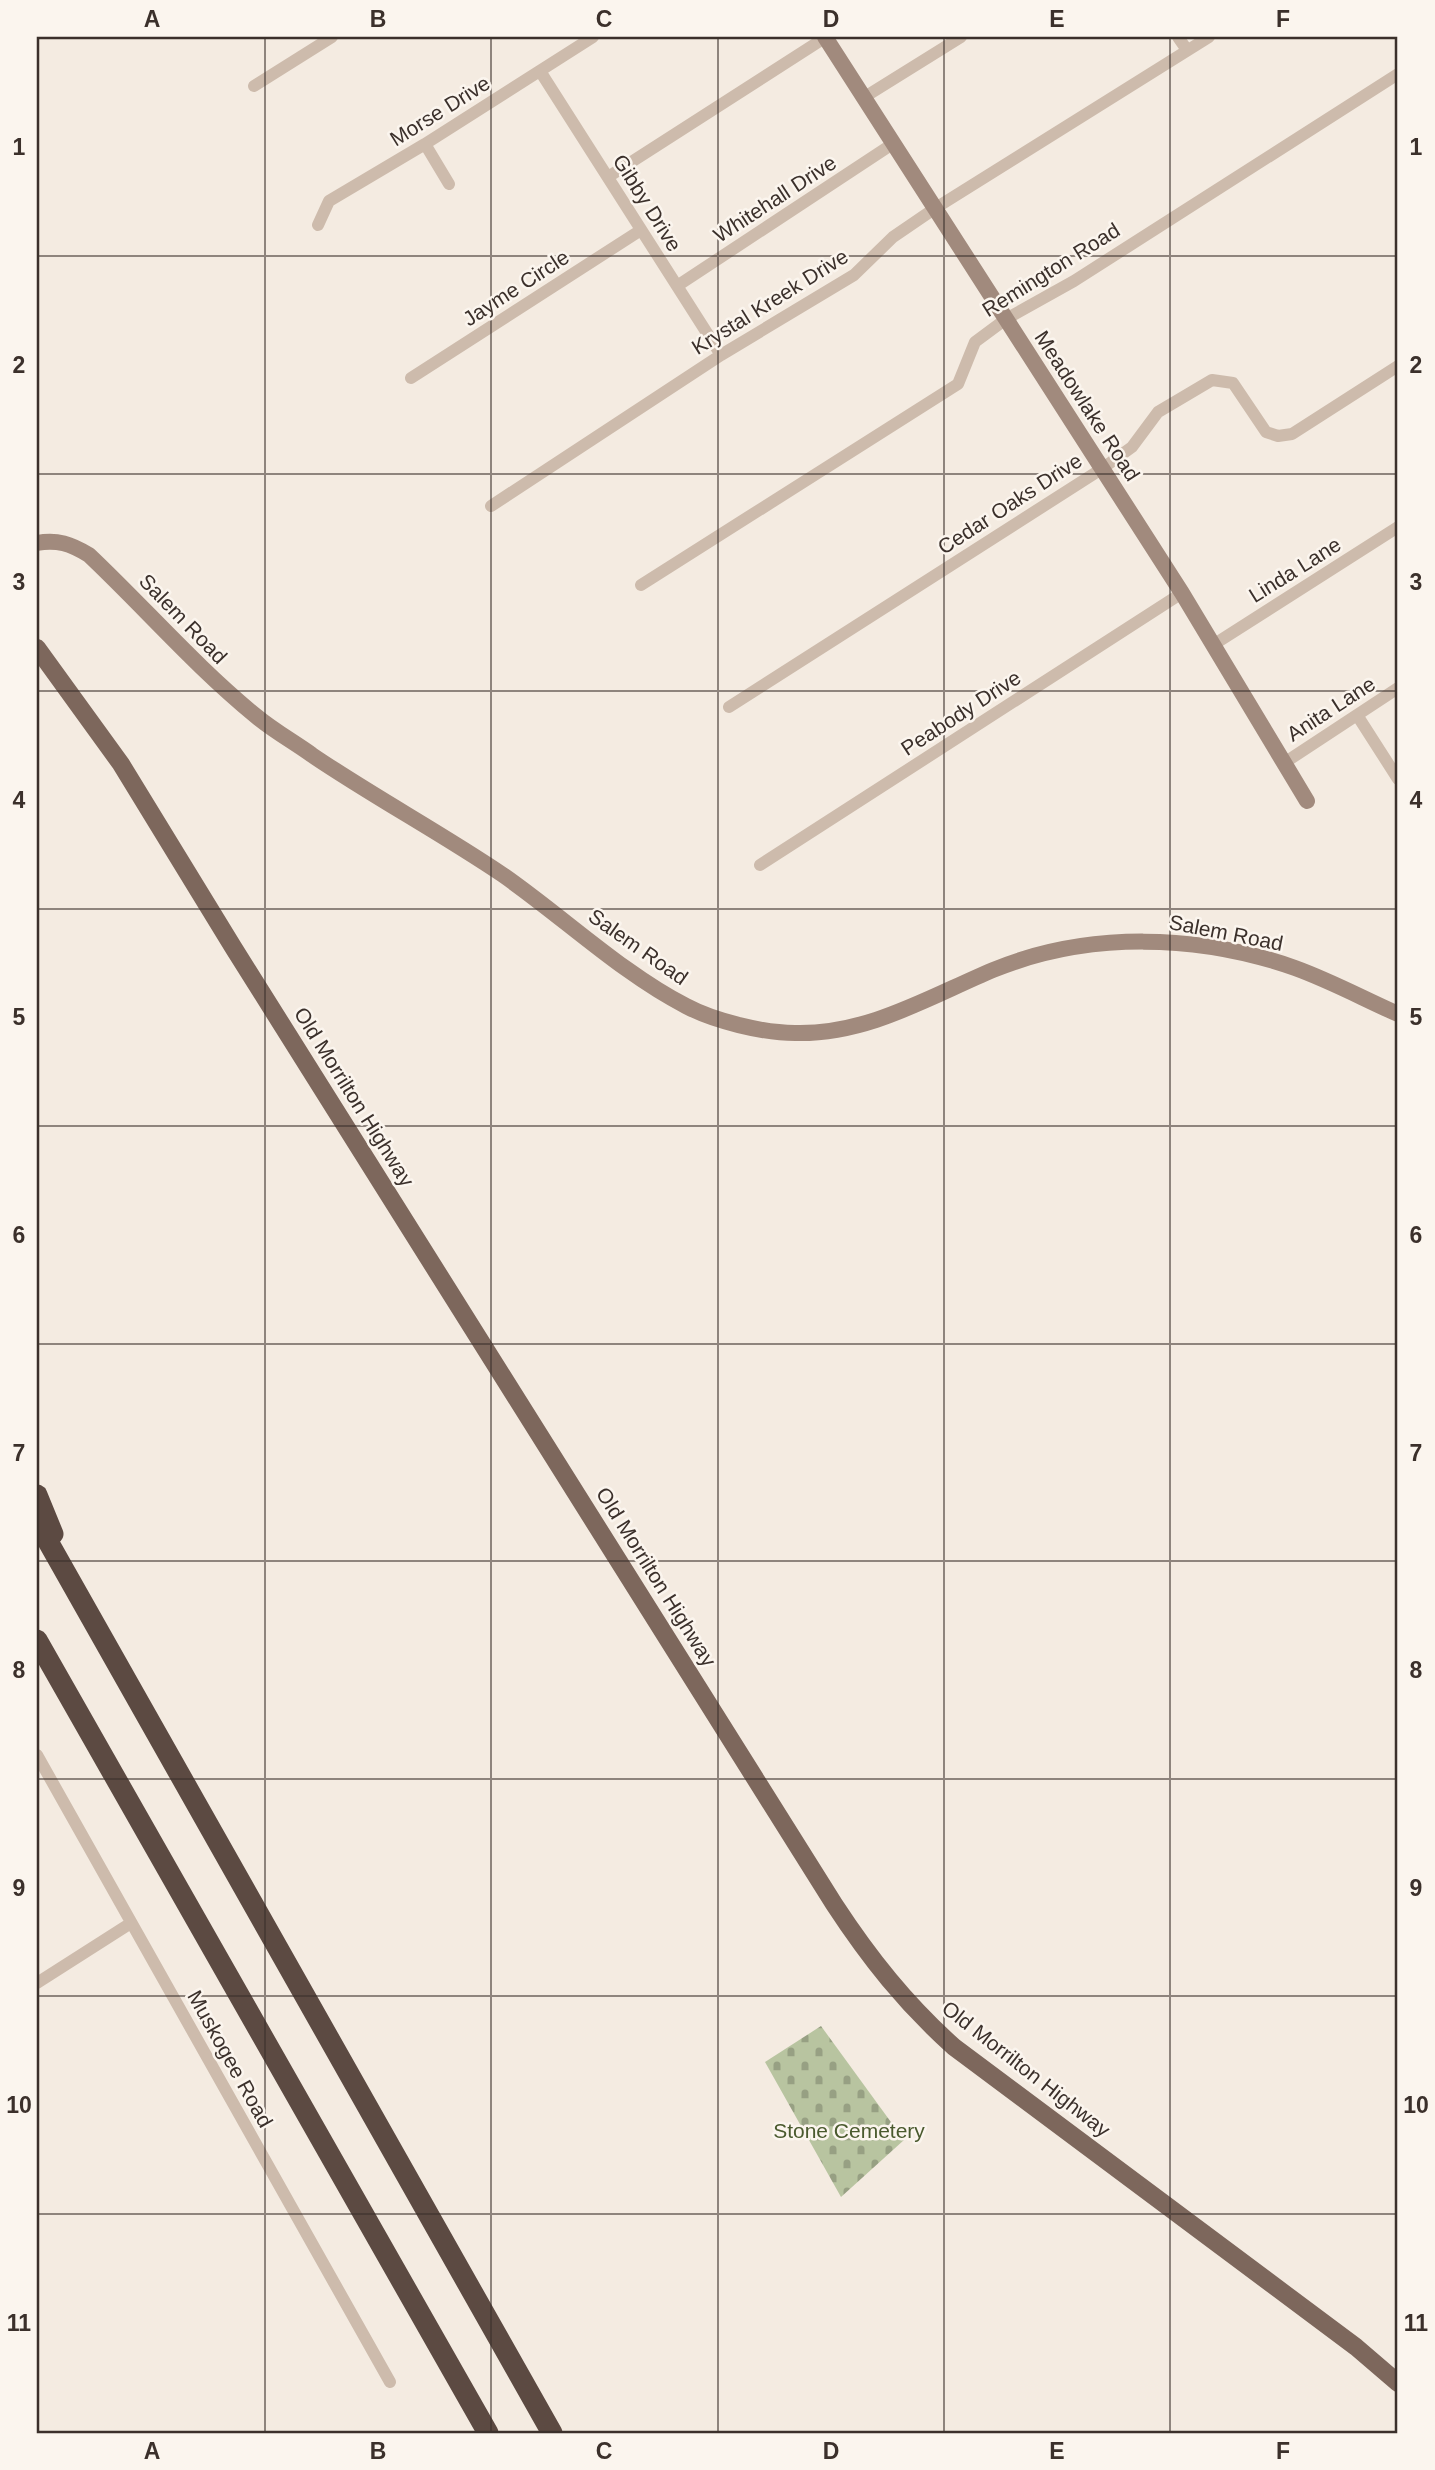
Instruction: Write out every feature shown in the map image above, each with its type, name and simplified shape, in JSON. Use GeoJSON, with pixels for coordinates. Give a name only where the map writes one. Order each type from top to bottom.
{"type":"FeatureCollection","features":[{"type":"Feature","properties":{"kind":"highway"},"geometry":{"type":"LineString","coordinates":[[37,1495],[80,1597]]}},
{"type":"Feature","properties":{"kind":"highway"},"geometry":{"type":"LineString","coordinates":[[37,1522],[552,2433]]}},
{"type":"Feature","properties":{"kind":"highway"},"geometry":{"type":"LineString","coordinates":[[37,1640],[488,2433]]}},
{"type":"Feature","properties":{"kind":"main road","name":"Meadowlake Road"},"geometry":{"type":"LineString","coordinates":[[825,37],[1182,593],[1307,801]]}},
{"type":"Feature","properties":{"kind":"main road","name":"Salem Road"},"geometry":{"type":"LineString","coordinates":[[37,543],[51,540],[72,545],[89,555],[216,683],[261,720],[344,776],[474,856],[666,996],[691,1009],[748,1026],[793,1034],[839,1031],[870,1024],[1004,966],[1032,957],[1124,942],[1157,941],[1213,948],[1284,965],[1339,986],[1398,1014]]}},
{"type":"Feature","properties":{"kind":"main road","name":"Old Morrilton Highway"},"geometry":{"type":"LineString","coordinates":[[37,648],[121,764],[827,1893],[884,1976],[954,2048],[1356,2347],[1398,2383]]}},
{"type":"Feature","properties":{"kind":"street"},"geometry":{"type":"LineString","coordinates":[[254,86],[332,37]]}},
{"type":"Feature","properties":{"kind":"street","name":"Morse Drive"},"geometry":{"type":"LineString","coordinates":[[318,225],[329,201],[425,145],[593,37]]}},
{"type":"Feature","properties":{"kind":"street"},"geometry":{"type":"LineString","coordinates":[[608,177],[825,37]]}},
{"type":"Feature","properties":{"kind":"street"},"geometry":{"type":"LineString","coordinates":[[863,98],[961,37]]}},
{"type":"Feature","properties":{"kind":"street"},"geometry":{"type":"LineString","coordinates":[[1178,37],[1187,51]]}},
{"type":"Feature","properties":{"kind":"street","name":"Krystal Kreek Drive"},"geometry":{"type":"LineString","coordinates":[[491,506],[721,355],[854,275],[893,237],[934,209],[1209,37]]}},
{"type":"Feature","properties":{"kind":"street","name":"Gibby Drive"},"geometry":{"type":"LineString","coordinates":[[540,71],[721,355]]}},
{"type":"Feature","properties":{"kind":"street","name":"Remington Road"},"geometry":{"type":"LineString","coordinates":[[641,585],[958,384],[975,342],[1006,319],[1074,281],[1398,74]]}},
{"type":"Feature","properties":{"kind":"street","name":"Whitehall Drive"},"geometry":{"type":"LineString","coordinates":[[677,286],[894,144]]}},
{"type":"Feature","properties":{"kind":"street"},"geometry":{"type":"LineString","coordinates":[[425,145],[449,184]]}},
{"type":"Feature","properties":{"kind":"street","name":"Jayme Circle"},"geometry":{"type":"LineString","coordinates":[[411,378],[641,230]]}},
{"type":"Feature","properties":{"kind":"street","name":"Cedar Oaks Drive"},"geometry":{"type":"LineString","coordinates":[[729,707],[1103,468],[1132,447],[1158,412],[1212,380],[1233,383],[1266,432],[1278,436],[1292,434],[1398,366]]}},
{"type":"Feature","properties":{"kind":"street","name":"Linda Lane"},"geometry":{"type":"LineString","coordinates":[[1213,645],[1398,527]]}},
{"type":"Feature","properties":{"kind":"street","name":"Peabody Drive"},"geometry":{"type":"LineString","coordinates":[[760,865],[1182,593]]}},
{"type":"Feature","properties":{"kind":"street","name":"Anita Lane"},"geometry":{"type":"LineString","coordinates":[[1284,763],[1398,688]]}},
{"type":"Feature","properties":{"kind":"street"},"geometry":{"type":"LineString","coordinates":[[1357,715],[1398,779]]}},
{"type":"Feature","properties":{"kind":"street","name":"Muskogee Road"},"geometry":{"type":"LineString","coordinates":[[37,1755],[390,2382]]}},
{"type":"Feature","properties":{"kind":"street"},"geometry":{"type":"LineString","coordinates":[[37,1983],[131,1923]]}},
{"type":"Feature","properties":{"kind":"green space","name":"Stone Cemetery"},"geometry":{"type":"Polygon","coordinates":[[[821,2026],[904,2140],[841,2197],[765,2062],[821,2026]]]}}]}
